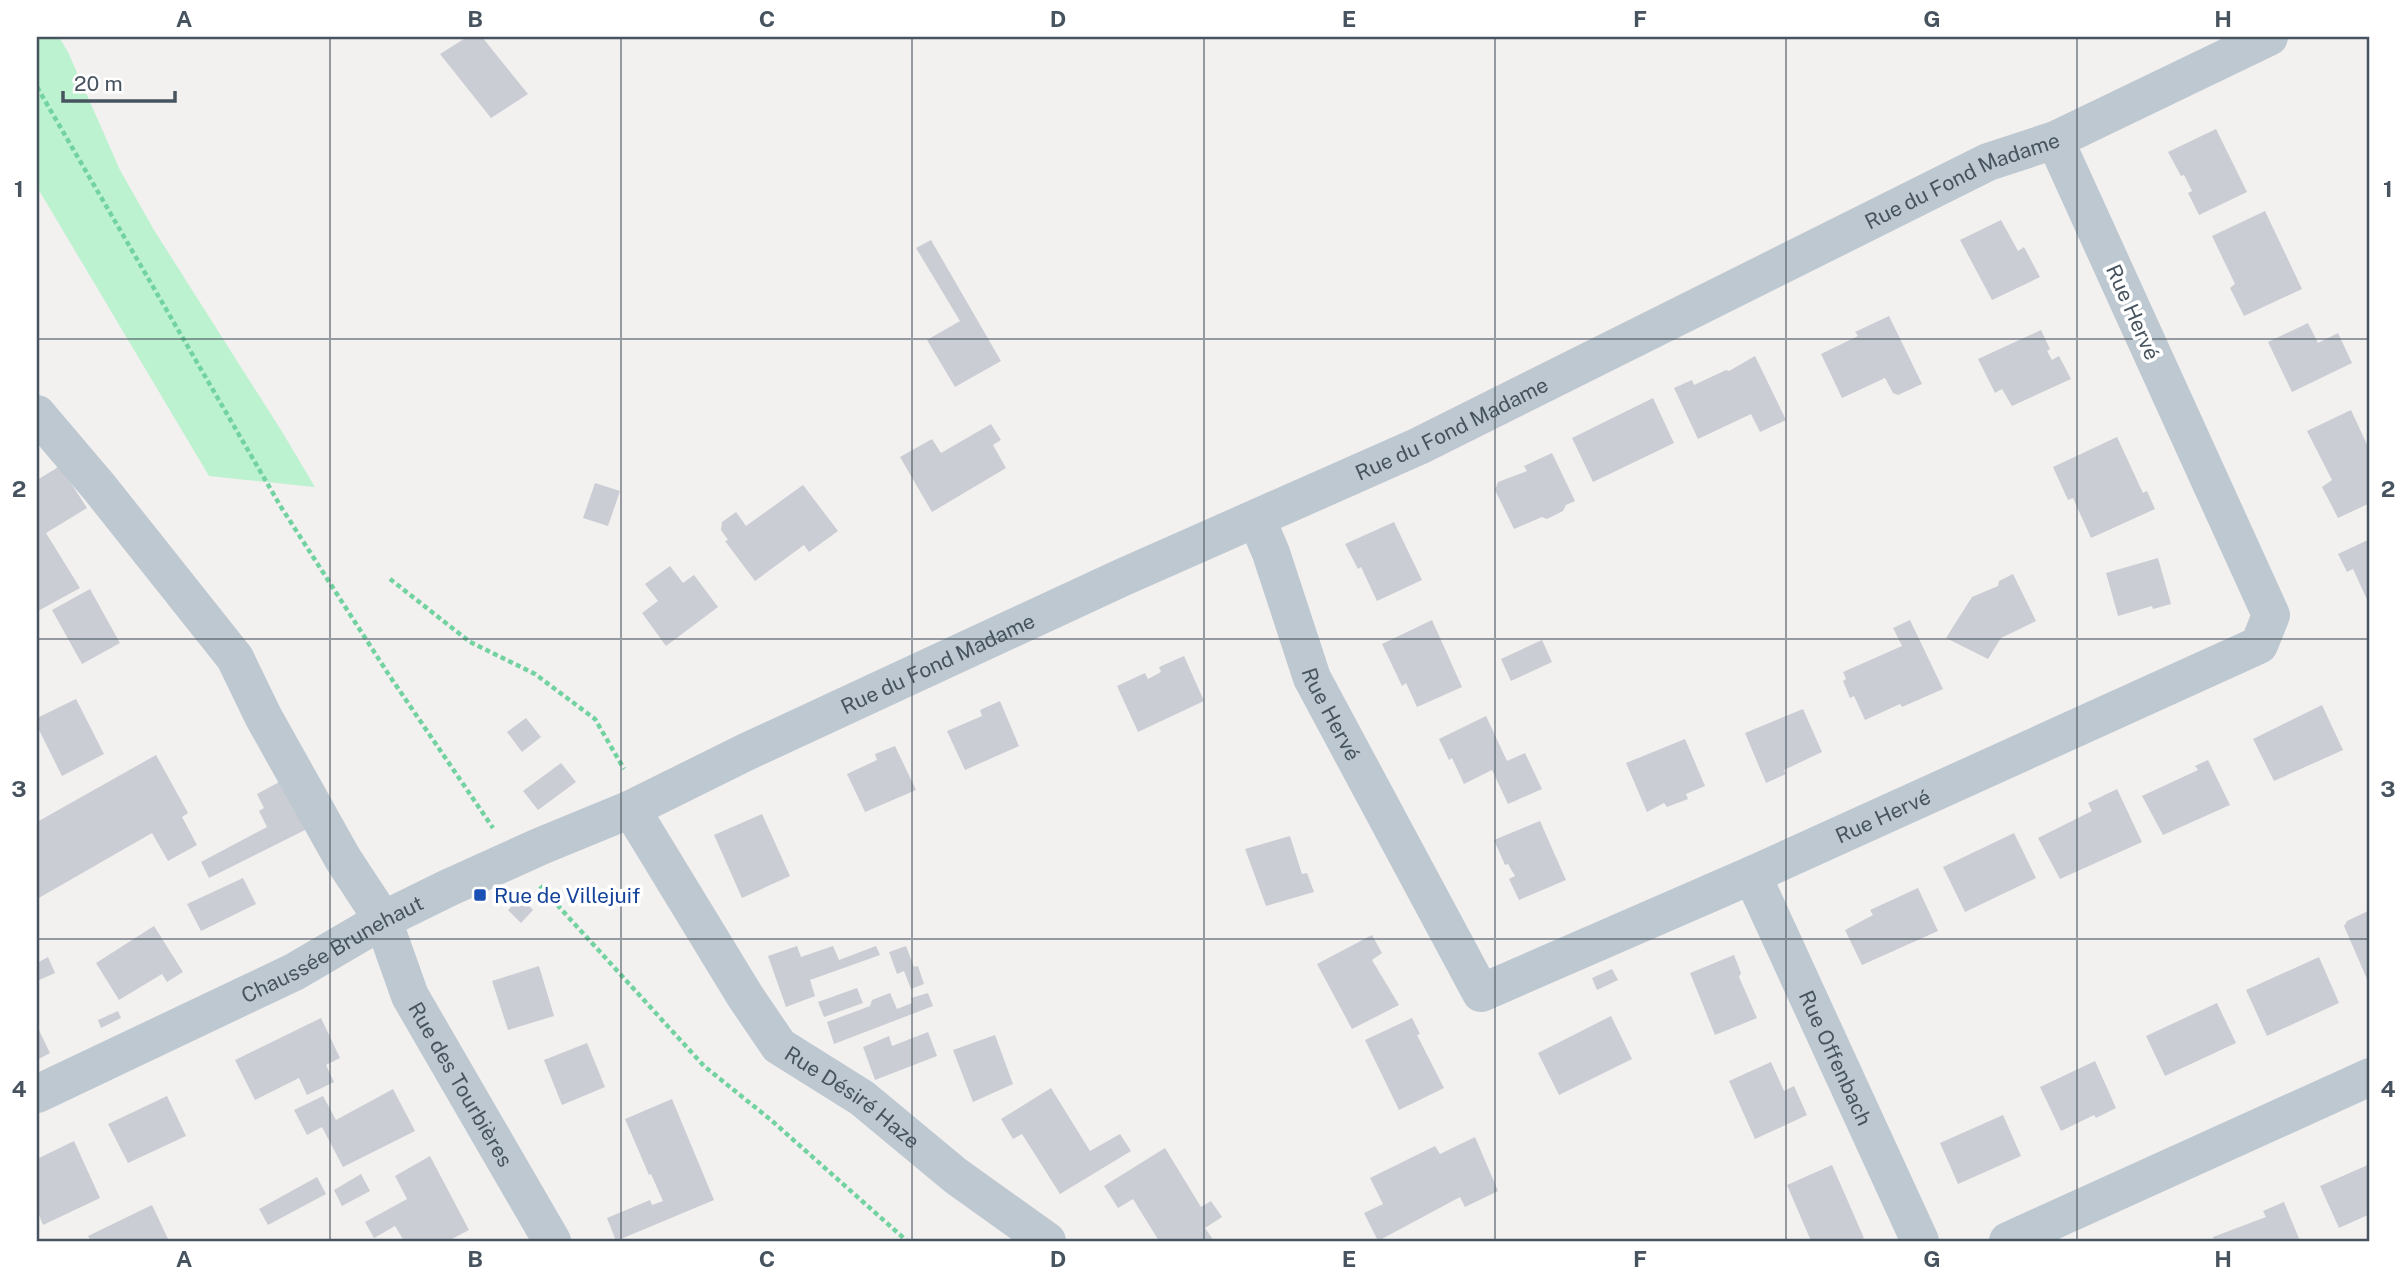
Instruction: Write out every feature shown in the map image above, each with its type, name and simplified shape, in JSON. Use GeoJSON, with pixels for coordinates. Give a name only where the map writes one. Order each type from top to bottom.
{"type":"FeatureCollection","features":[{"type":"Feature","properties":{"kind":"street","name":"Rue du Fond Madame"},"geometry":{"type":"LineString","coordinates":[[631,809],[746,752],[1108,584],[1419,446],[1988,162],[2055,141],[2269,37]]}},
{"type":"Feature","properties":{"kind":"street","name":"Rue Hervé"},"geometry":{"type":"LineString","coordinates":[[1257,520],[1271,553],[1312,678],[1481,993],[1752,875],[2259,645],[2271,615],[2055,141]]}},
{"type":"Feature","properties":{"kind":"street"},"geometry":{"type":"LineString","coordinates":[[37,414],[99,486],[236,658],[263,716],[343,859],[383,920]]}},
{"type":"Feature","properties":{"kind":"street","name":"Chaussée Brunehaut"},"geometry":{"type":"LineString","coordinates":[[37,1094],[294,972],[415,904],[631,809]]}},
{"type":"Feature","properties":{"kind":"street","name":"Rue Désiré Haze"},"geometry":{"type":"LineString","coordinates":[[631,809],[745,996],[779,1046],[862,1098],[956,1176],[1047,1241]]}},
{"type":"Feature","properties":{"kind":"street","name":"Rue Offenbach"},"geometry":{"type":"LineString","coordinates":[[1752,875],[1920,1241]]}},
{"type":"Feature","properties":{"kind":"street","name":"Rue des Tourbières"},"geometry":{"type":"LineString","coordinates":[[383,920],[410,996],[552,1241]]}},
{"type":"Feature","properties":{"kind":"street"},"geometry":{"type":"LineString","coordinates":[[2008,1241],[2370,1076]]}},
{"type":"Feature","properties":{"kind":"path"},"geometry":{"type":"LineString","coordinates":[[37,87],[281,508],[479,811],[515,858],[704,1066],[771,1120],[907,1241]]}},
{"type":"Feature","properties":{"kind":"path"},"geometry":{"type":"LineString","coordinates":[[390,579],[470,642],[535,674],[595,719],[623,767],[631,809]]}},
{"type":"Feature","properties":{"kind":"green space"},"geometry":{"type":"Polygon","coordinates":[[[37,37],[59,37],[120,170],[154,230],[315,487],[209,476],[37,187],[37,37]]]}},
{"type":"Feature","properties":{"kind":"building"},"geometry":{"type":"Polygon","coordinates":[[[467,37],[482,37],[528,94],[491,118],[440,54],[467,37]]]}},
{"type":"Feature","properties":{"kind":"building"},"geometry":{"type":"Polygon","coordinates":[[[2216,129],[2247,192],[2199,215],[2188,193],[2192,191],[2168,152],[2216,129]]]}},
{"type":"Feature","properties":{"kind":"building"},"geometry":{"type":"Polygon","coordinates":[[[2265,211],[2302,289],[2244,316],[2230,288],[2235,284],[2212,236],[2265,211]]]}},
{"type":"Feature","properties":{"kind":"building"},"geometry":{"type":"Polygon","coordinates":[[[2001,220],[2018,251],[2024,247],[2040,277],[1992,300],[1960,240],[2001,220]]]}},
{"type":"Feature","properties":{"kind":"building"},"geometry":{"type":"Polygon","coordinates":[[[931,240],[1001,361],[955,387],[927,340],[960,321],[916,248],[931,240]]]}},
{"type":"Feature","properties":{"kind":"building"},"geometry":{"type":"Polygon","coordinates":[[[1889,316],[1922,384],[1898,395],[1893,393],[1885,378],[1842,398],[1821,354],[1858,336],[1855,332],[1889,316]]]}},
{"type":"Feature","properties":{"kind":"building"},"geometry":{"type":"Polygon","coordinates":[[[2308,323],[2318,343],[2338,333],[2352,363],[2292,392],[2268,342],[2308,323]]]}},
{"type":"Feature","properties":{"kind":"building"},"geometry":{"type":"Polygon","coordinates":[[[2041,330],[2052,360],[2059,356],[2071,379],[2012,406],[2002,389],[1995,393],[1978,359],[2041,330]]]}},
{"type":"Feature","properties":{"kind":"building"},"geometry":{"type":"Polygon","coordinates":[[[1755,356],[1786,420],[1760,432],[1751,414],[1698,439],[1674,388],[1692,380],[1694,385],[1729,371],[1755,356]]]}},
{"type":"Feature","properties":{"kind":"building"},"geometry":{"type":"Polygon","coordinates":[[[1653,398],[1674,443],[1593,482],[1572,438],[1653,398]]]}},
{"type":"Feature","properties":{"kind":"building"},"geometry":{"type":"Polygon","coordinates":[[[2351,410],[2370,451],[2370,503],[2338,518],[2322,487],[2332,480],[2307,431],[2351,410]]]}},
{"type":"Feature","properties":{"kind":"building"},"geometry":{"type":"Polygon","coordinates":[[[991,424],[1001,440],[993,445],[1006,468],[932,512],[900,457],[932,439],[941,453],[991,424]]]}},
{"type":"Feature","properties":{"kind":"building"},"geometry":{"type":"Polygon","coordinates":[[[2117,437],[2143,493],[2147,491],[2155,509],[2091,538],[2073,498],[2068,500],[2053,467],[2117,437]]]}},
{"type":"Feature","properties":{"kind":"building"},"geometry":{"type":"Polygon","coordinates":[[[1552,453],[1575,501],[1547,519],[1542,517],[1514,529],[1495,490],[1498,482],[1527,471],[1524,466],[1552,453]]]}},
{"type":"Feature","properties":{"kind":"building"},"geometry":{"type":"Polygon","coordinates":[[[60,466],[87,508],[46,533],[80,588],[38,611],[37,480],[60,466]]]}},
{"type":"Feature","properties":{"kind":"building"},"geometry":{"type":"Polygon","coordinates":[[[595,483],[620,491],[608,526],[583,518],[595,483]]]}},
{"type":"Feature","properties":{"kind":"building"},"geometry":{"type":"Polygon","coordinates":[[[803,485],[838,531],[809,552],[804,545],[755,581],[725,541],[728,540],[721,530],[722,522],[736,512],[746,526],[803,485]]]}},
{"type":"Feature","properties":{"kind":"building"},"geometry":{"type":"Polygon","coordinates":[[[1394,522],[1422,580],[1377,601],[1361,567],[1358,569],[1345,544],[1394,522]]]}},
{"type":"Feature","properties":{"kind":"building"},"geometry":{"type":"Polygon","coordinates":[[[2370,539],[2370,606],[2353,569],[2347,572],[2338,554],[2370,539]]]}},
{"type":"Feature","properties":{"kind":"building"},"geometry":{"type":"Polygon","coordinates":[[[2158,558],[2171,604],[2153,609],[2152,606],[2118,616],[2106,573],[2158,558]]]}},
{"type":"Feature","properties":{"kind":"building"},"geometry":{"type":"Polygon","coordinates":[[[670,566],[683,583],[694,575],[718,607],[666,646],[642,613],[658,601],[645,584],[670,566]]]}},
{"type":"Feature","properties":{"kind":"building"},"geometry":{"type":"Polygon","coordinates":[[[2013,574],[2036,621],[2001,638],[1988,659],[1946,638],[1972,597],[1998,586],[1999,581],[2013,574]]]}},
{"type":"Feature","properties":{"kind":"building"},"geometry":{"type":"Polygon","coordinates":[[[90,589],[120,643],[82,664],[52,610],[90,589]]]}},
{"type":"Feature","properties":{"kind":"building"},"geometry":{"type":"Polygon","coordinates":[[[1432,620],[1462,687],[1417,707],[1406,683],[1402,686],[1382,644],[1432,620]]]}},
{"type":"Feature","properties":{"kind":"building"},"geometry":{"type":"Polygon","coordinates":[[[1910,620],[1943,689],[1865,720],[1854,696],[1850,698],[1843,681],[1846,679],[1843,672],[1902,646],[1893,628],[1910,620]]]}},
{"type":"Feature","properties":{"kind":"building"},"geometry":{"type":"Polygon","coordinates":[[[1542,640],[1552,662],[1511,681],[1501,659],[1542,640]]]}},
{"type":"Feature","properties":{"kind":"building"},"geometry":{"type":"Polygon","coordinates":[[[1184,656],[1204,701],[1138,732],[1117,686],[1145,673],[1148,679],[1161,672],[1159,667],[1184,656]]]}},
{"type":"Feature","properties":{"kind":"building"},"geometry":{"type":"Polygon","coordinates":[[[76,699],[104,754],[62,776],[37,726],[37,718],[76,699]]]}},
{"type":"Feature","properties":{"kind":"building"},"geometry":{"type":"Polygon","coordinates":[[[1000,701],[1019,746],[965,770],[947,731],[982,716],[980,710],[1000,701]]]}},
{"type":"Feature","properties":{"kind":"building"},"geometry":{"type":"Polygon","coordinates":[[[2322,705],[2343,750],[2274,781],[2253,739],[2322,705]]]}},
{"type":"Feature","properties":{"kind":"building"},"geometry":{"type":"Polygon","coordinates":[[[1803,709],[1822,752],[1784,770],[1786,774],[1766,783],[1745,733],[1803,709]]]}},
{"type":"Feature","properties":{"kind":"building"},"geometry":{"type":"Polygon","coordinates":[[[1486,716],[1507,761],[1525,753],[1542,789],[1508,804],[1492,770],[1464,784],[1452,758],[1449,760],[1439,739],[1486,716]]]}},
{"type":"Feature","properties":{"kind":"building"},"geometry":{"type":"Polygon","coordinates":[[[526,718],[541,737],[522,752],[507,732],[526,718]]]}},
{"type":"Feature","properties":{"kind":"building"},"geometry":{"type":"Polygon","coordinates":[[[1685,739],[1705,786],[1686,794],[1688,799],[1667,807],[1664,803],[1647,812],[1626,763],[1685,739]]]}},
{"type":"Feature","properties":{"kind":"building"},"geometry":{"type":"Polygon","coordinates":[[[895,746],[916,790],[865,812],[847,774],[877,760],[875,754],[895,746]]]}},
{"type":"Feature","properties":{"kind":"building"},"geometry":{"type":"Polygon","coordinates":[[[156,755],[188,813],[182,817],[197,845],[168,861],[152,833],[37,899],[37,822],[156,755]]]}},
{"type":"Feature","properties":{"kind":"building"},"geometry":{"type":"Polygon","coordinates":[[[2208,760],[2230,805],[2163,835],[2142,796],[2198,770],[2195,766],[2208,760]]]}},
{"type":"Feature","properties":{"kind":"building"},"geometry":{"type":"Polygon","coordinates":[[[561,763],[576,782],[538,810],[523,791],[561,763]]]}},
{"type":"Feature","properties":{"kind":"building"},"geometry":{"type":"Polygon","coordinates":[[[283,780],[309,828],[209,878],[201,862],[267,827],[259,811],[264,808],[257,794],[283,780]]]}},
{"type":"Feature","properties":{"kind":"building"},"geometry":{"type":"Polygon","coordinates":[[[2117,789],[2142,842],[2060,879],[2038,838],[2092,811],[2088,803],[2117,789]]]}},
{"type":"Feature","properties":{"kind":"building"},"geometry":{"type":"Polygon","coordinates":[[[762,814],[790,876],[742,898],[714,835],[762,814]]]}},
{"type":"Feature","properties":{"kind":"building"},"geometry":{"type":"Polygon","coordinates":[[[1540,821],[1566,880],[1519,900],[1509,879],[1515,876],[1508,864],[1505,865],[1494,840],[1540,821]]]}},
{"type":"Feature","properties":{"kind":"building"},"geometry":{"type":"Polygon","coordinates":[[[2014,833],[2036,878],[1965,912],[1943,867],[2014,833]]]}},
{"type":"Feature","properties":{"kind":"building"},"geometry":{"type":"Polygon","coordinates":[[[1290,836],[1302,874],[1307,873],[1314,892],[1266,906],[1245,849],[1290,836]]]}},
{"type":"Feature","properties":{"kind":"building"},"geometry":{"type":"Polygon","coordinates":[[[243,878],[256,904],[201,931],[187,904],[243,878]]]}},
{"type":"Feature","properties":{"kind":"building"},"geometry":{"type":"Polygon","coordinates":[[[1918,888],[1938,931],[1862,965],[1845,930],[1873,915],[1870,910],[1918,888]]]}},
{"type":"Feature","properties":{"kind":"building"},"geometry":{"type":"Polygon","coordinates":[[[521,897],[533,910],[521,923],[508,910],[521,897]]]}},
{"type":"Feature","properties":{"kind":"building"},"geometry":{"type":"Polygon","coordinates":[[[2370,910],[2370,986],[2344,926],[2347,921],[2370,910]]]}},
{"type":"Feature","properties":{"kind":"building"},"geometry":{"type":"Polygon","coordinates":[[[154,926],[183,972],[167,982],[162,974],[119,1000],[96,963],[154,926]]]}},
{"type":"Feature","properties":{"kind":"building"},"geometry":{"type":"Polygon","coordinates":[[[1372,935],[1382,953],[1372,960],[1399,1005],[1352,1029],[1317,964],[1372,935]]]}},
{"type":"Feature","properties":{"kind":"building"},"geometry":{"type":"Polygon","coordinates":[[[797,946],[801,957],[833,946],[839,960],[876,946],[880,955],[810,980],[815,996],[786,1007],[768,956],[797,946]]]}},
{"type":"Feature","properties":{"kind":"building"},"geometry":{"type":"Polygon","coordinates":[[[906,946],[914,967],[918,966],[924,984],[911,989],[904,971],[897,974],[889,952],[906,946]]]}},
{"type":"Feature","properties":{"kind":"building"},"geometry":{"type":"Polygon","coordinates":[[[1734,955],[1741,973],[1739,977],[1757,1018],[1715,1035],[1690,973],[1734,955]]]}},
{"type":"Feature","properties":{"kind":"building"},"geometry":{"type":"Polygon","coordinates":[[[48,957],[55,973],[37,981],[37,963],[48,957]]]}},
{"type":"Feature","properties":{"kind":"building"},"geometry":{"type":"Polygon","coordinates":[[[2319,957],[2339,1003],[2267,1036],[2246,990],[2319,957]]]}},
{"type":"Feature","properties":{"kind":"building"},"geometry":{"type":"Polygon","coordinates":[[[539,966],[554,1016],[508,1030],[492,981],[539,966]]]}},
{"type":"Feature","properties":{"kind":"building"},"geometry":{"type":"Polygon","coordinates":[[[1612,969],[1618,980],[1597,990],[1592,978],[1612,969]]]}},
{"type":"Feature","properties":{"kind":"building"},"geometry":{"type":"Polygon","coordinates":[[[857,988],[863,1003],[824,1017],[818,1002],[857,988]]]}},
{"type":"Feature","properties":{"kind":"building"},"geometry":{"type":"Polygon","coordinates":[[[890,993],[897,1009],[912,1003],[911,998],[928,993],[933,1006],[834,1044],[827,1022],[870,1006],[872,1000],[890,993]]]}},
{"type":"Feature","properties":{"kind":"building"},"geometry":{"type":"Polygon","coordinates":[[[2217,1003],[2236,1043],[2165,1076],[2146,1036],[2217,1003]]]}},
{"type":"Feature","properties":{"kind":"building"},"geometry":{"type":"Polygon","coordinates":[[[118,1011],[121,1018],[101,1028],[98,1020],[118,1011]]]}},
{"type":"Feature","properties":{"kind":"building"},"geometry":{"type":"Polygon","coordinates":[[[1611,1016],[1632,1059],[1559,1095],[1538,1053],[1611,1016]]]}},
{"type":"Feature","properties":{"kind":"building"},"geometry":{"type":"Polygon","coordinates":[[[321,1018],[340,1058],[326,1065],[334,1082],[307,1095],[299,1078],[255,1100],[235,1060],[321,1018]]]}},
{"type":"Feature","properties":{"kind":"building"},"geometry":{"type":"Polygon","coordinates":[[[1412,1018],[1420,1034],[1417,1035],[1444,1088],[1399,1110],[1365,1040],[1412,1018]]]}},
{"type":"Feature","properties":{"kind":"building"},"geometry":{"type":"Polygon","coordinates":[[[37,1026],[50,1053],[37,1060],[37,1026]]]}},
{"type":"Feature","properties":{"kind":"building"},"geometry":{"type":"Polygon","coordinates":[[[928,1032],[937,1056],[875,1080],[863,1047],[889,1036],[892,1046],[928,1032]]]}},
{"type":"Feature","properties":{"kind":"building"},"geometry":{"type":"Polygon","coordinates":[[[995,1035],[1013,1084],[973,1102],[953,1050],[995,1035]]]}},
{"type":"Feature","properties":{"kind":"building"},"geometry":{"type":"Polygon","coordinates":[[[587,1043],[605,1087],[562,1105],[544,1060],[587,1043]]]}},
{"type":"Feature","properties":{"kind":"building"},"geometry":{"type":"Polygon","coordinates":[[[2095,1061],[2116,1108],[2061,1131],[2040,1087],[2095,1061]]]}},
{"type":"Feature","properties":{"kind":"building"},"geometry":{"type":"Polygon","coordinates":[[[1771,1062],[1784,1091],[1794,1086],[1807,1115],[1755,1139],[1729,1081],[1771,1062]]]}},
{"type":"Feature","properties":{"kind":"building"},"geometry":{"type":"Polygon","coordinates":[[[1051,1088],[1090,1151],[1120,1134],[1131,1151],[1060,1194],[1022,1134],[1013,1139],[1001,1119],[1051,1088]]]}},
{"type":"Feature","properties":{"kind":"building"},"geometry":{"type":"Polygon","coordinates":[[[393,1089],[415,1131],[343,1167],[322,1127],[307,1135],[294,1110],[323,1096],[336,1120],[393,1089]]]}},
{"type":"Feature","properties":{"kind":"building"},"geometry":{"type":"Polygon","coordinates":[[[167,1096],[186,1136],[128,1163],[108,1124],[167,1096]]]}},
{"type":"Feature","properties":{"kind":"building"},"geometry":{"type":"Polygon","coordinates":[[[672,1099],[714,1200],[616,1241],[607,1218],[650,1200],[652,1205],[663,1201],[625,1119],[672,1099]]]}},
{"type":"Feature","properties":{"kind":"building"},"geometry":{"type":"Polygon","coordinates":[[[2003,1115],[2021,1156],[1958,1184],[1940,1143],[2003,1115]]]}},
{"type":"Feature","properties":{"kind":"building"},"geometry":{"type":"Polygon","coordinates":[[[1475,1137],[1498,1191],[1465,1207],[1460,1197],[1378,1241],[1364,1213],[1383,1204],[1370,1178],[1435,1146],[1440,1154],[1475,1137]]]}},
{"type":"Feature","properties":{"kind":"building"},"geometry":{"type":"Polygon","coordinates":[[[74,1141],[100,1198],[43,1225],[37,1210],[37,1159],[74,1141]]]}},
{"type":"Feature","properties":{"kind":"building"},"geometry":{"type":"Polygon","coordinates":[[[1165,1148],[1201,1207],[1211,1201],[1222,1217],[1205,1228],[1214,1241],[1159,1241],[1133,1199],[1118,1208],[1104,1186],[1165,1148]]]}},
{"type":"Feature","properties":{"kind":"building"},"geometry":{"type":"Polygon","coordinates":[[[430,1156],[469,1230],[448,1241],[404,1241],[395,1226],[374,1238],[365,1222],[407,1199],[395,1176],[430,1156]]]}},
{"type":"Feature","properties":{"kind":"building"},"geometry":{"type":"Polygon","coordinates":[[[2370,1164],[2370,1214],[2339,1228],[2320,1186],[2370,1164]]]}},
{"type":"Feature","properties":{"kind":"building"},"geometry":{"type":"Polygon","coordinates":[[[1832,1165],[1864,1238],[1856,1241],[1811,1241],[1787,1185],[1832,1165]]]}},
{"type":"Feature","properties":{"kind":"building"},"geometry":{"type":"Polygon","coordinates":[[[361,1174],[370,1191],[342,1206],[334,1190],[361,1174]]]}},
{"type":"Feature","properties":{"kind":"building"},"geometry":{"type":"Polygon","coordinates":[[[317,1177],[326,1194],[268,1225],[259,1209],[317,1177]]]}},
{"type":"Feature","properties":{"kind":"building"},"geometry":{"type":"Polygon","coordinates":[[[2284,1202],[2300,1241],[2214,1241],[2213,1237],[2266,1217],[2263,1211],[2284,1202]]]}},
{"type":"Feature","properties":{"kind":"building"},"geometry":{"type":"Polygon","coordinates":[[[152,1205],[169,1241],[91,1241],[88,1236],[152,1205]]]}},
{"type":"Feature","properties":{"kind":"place","name":"Rue de Villejuif"},"geometry":{"type":"Point","coordinates":[480,895]}}]}
